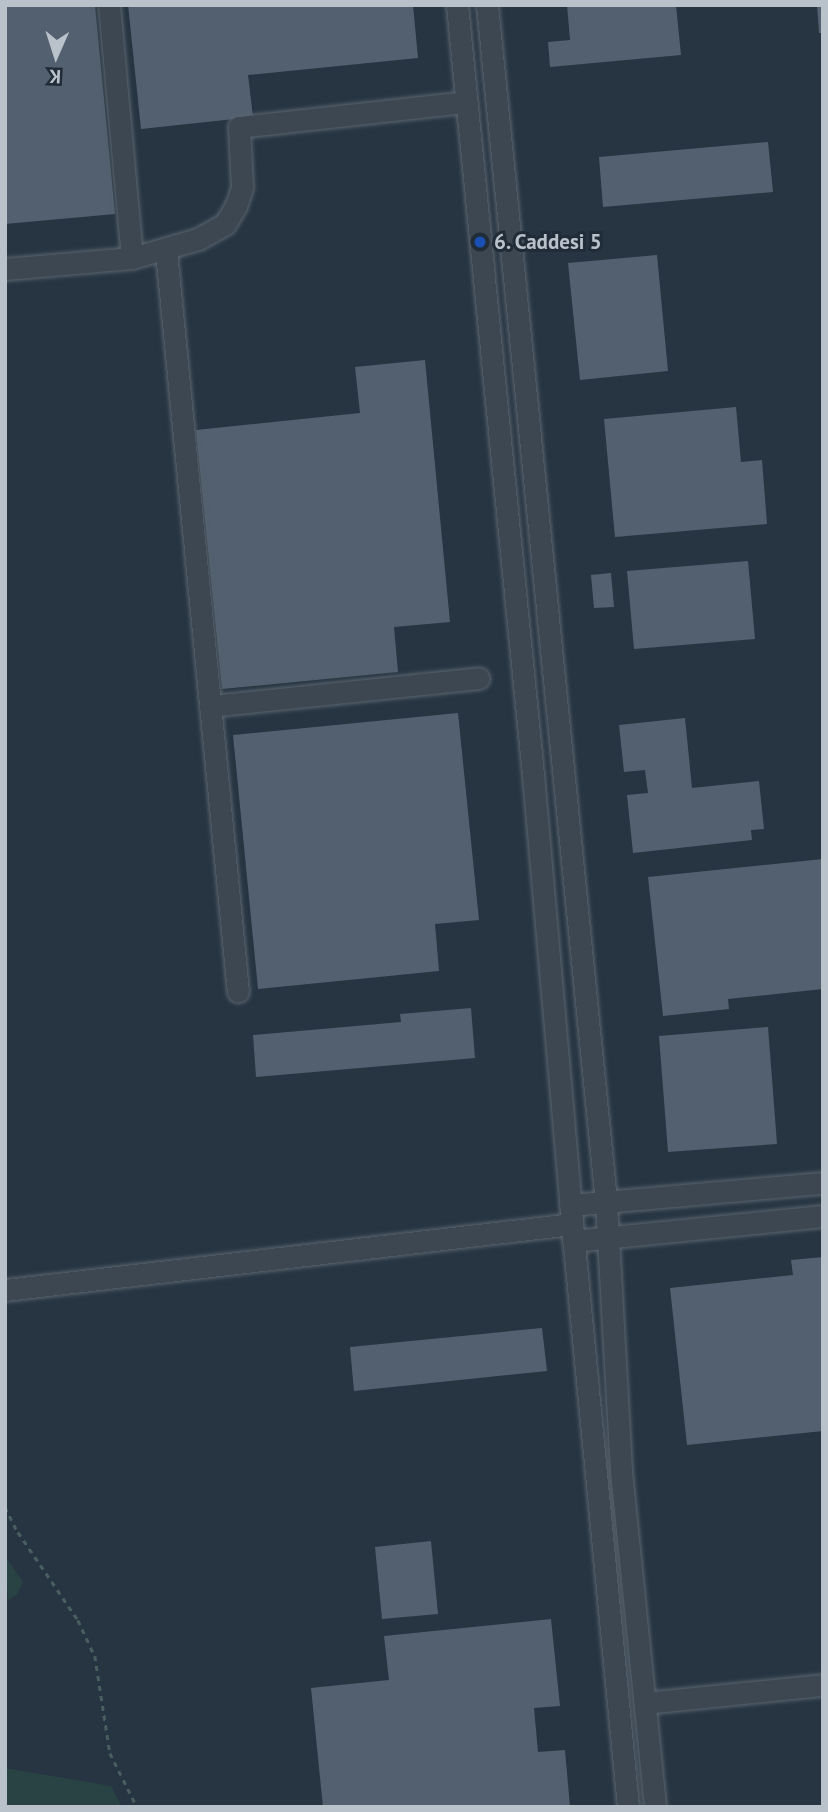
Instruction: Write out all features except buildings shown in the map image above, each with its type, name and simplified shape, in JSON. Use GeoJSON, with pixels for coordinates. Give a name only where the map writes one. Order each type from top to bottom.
{"type":"FeatureCollection","features":[{"type":"Feature","properties":{"kind":"street"},"geometry":{"type":"LineString","coordinates":[[109,5],[132,258]]}},
{"type":"Feature","properties":{"kind":"street"},"geometry":{"type":"LineString","coordinates":[[457,5],[533,775],[572,1223],[628,1807]]}},
{"type":"Feature","properties":{"kind":"street"},"geometry":{"type":"LineString","coordinates":[[488,5],[606,1202],[621,1471],[654,1807]]}},
{"type":"Feature","properties":{"kind":"street"},"geometry":{"type":"LineString","coordinates":[[5,269],[132,258],[166,251],[198,239],[225,224],[236,206],[242,187],[239,127],[465,94],[494,82]]}},
{"type":"Feature","properties":{"kind":"street"},"geometry":{"type":"LineString","coordinates":[[166,251],[238,992]]}},
{"type":"Feature","properties":{"kind":"street"},"geometry":{"type":"LineString","coordinates":[[210,706],[479,677]]}},
{"type":"Feature","properties":{"kind":"street"},"geometry":{"type":"LineString","coordinates":[[533,775],[563,771]]}},
{"type":"Feature","properties":{"kind":"street"},"geometry":{"type":"LineString","coordinates":[[5,1290],[572,1223],[606,1202],[823,1183]]}},
{"type":"Feature","properties":{"kind":"street"},"geometry":{"type":"LineString","coordinates":[[572,1223],[608,1238],[823,1216]]}},
{"type":"Feature","properties":{"kind":"street"},"geometry":{"type":"LineString","coordinates":[[645,1703],[823,1685]]}},
{"type":"Feature","properties":{"kind":"path"},"geometry":{"type":"LineString","coordinates":[[5,1507],[18,1532],[78,1620],[95,1656],[110,1754],[137,1807]]}},
{"type":"Feature","properties":{"kind":"green space"},"geometry":{"type":"Polygon","coordinates":[[[5,1556],[23,1582],[17,1595],[8,1600],[5,1556]]]}},
{"type":"Feature","properties":{"kind":"green space"},"geometry":{"type":"Polygon","coordinates":[[[5,1768],[111,1786],[122,1807],[5,1807],[5,1768]]]}},
{"type":"Feature","properties":{"kind":"place","name":"6. Caddesi 5"},"geometry":{"type":"Point","coordinates":[480,242]}}]}
